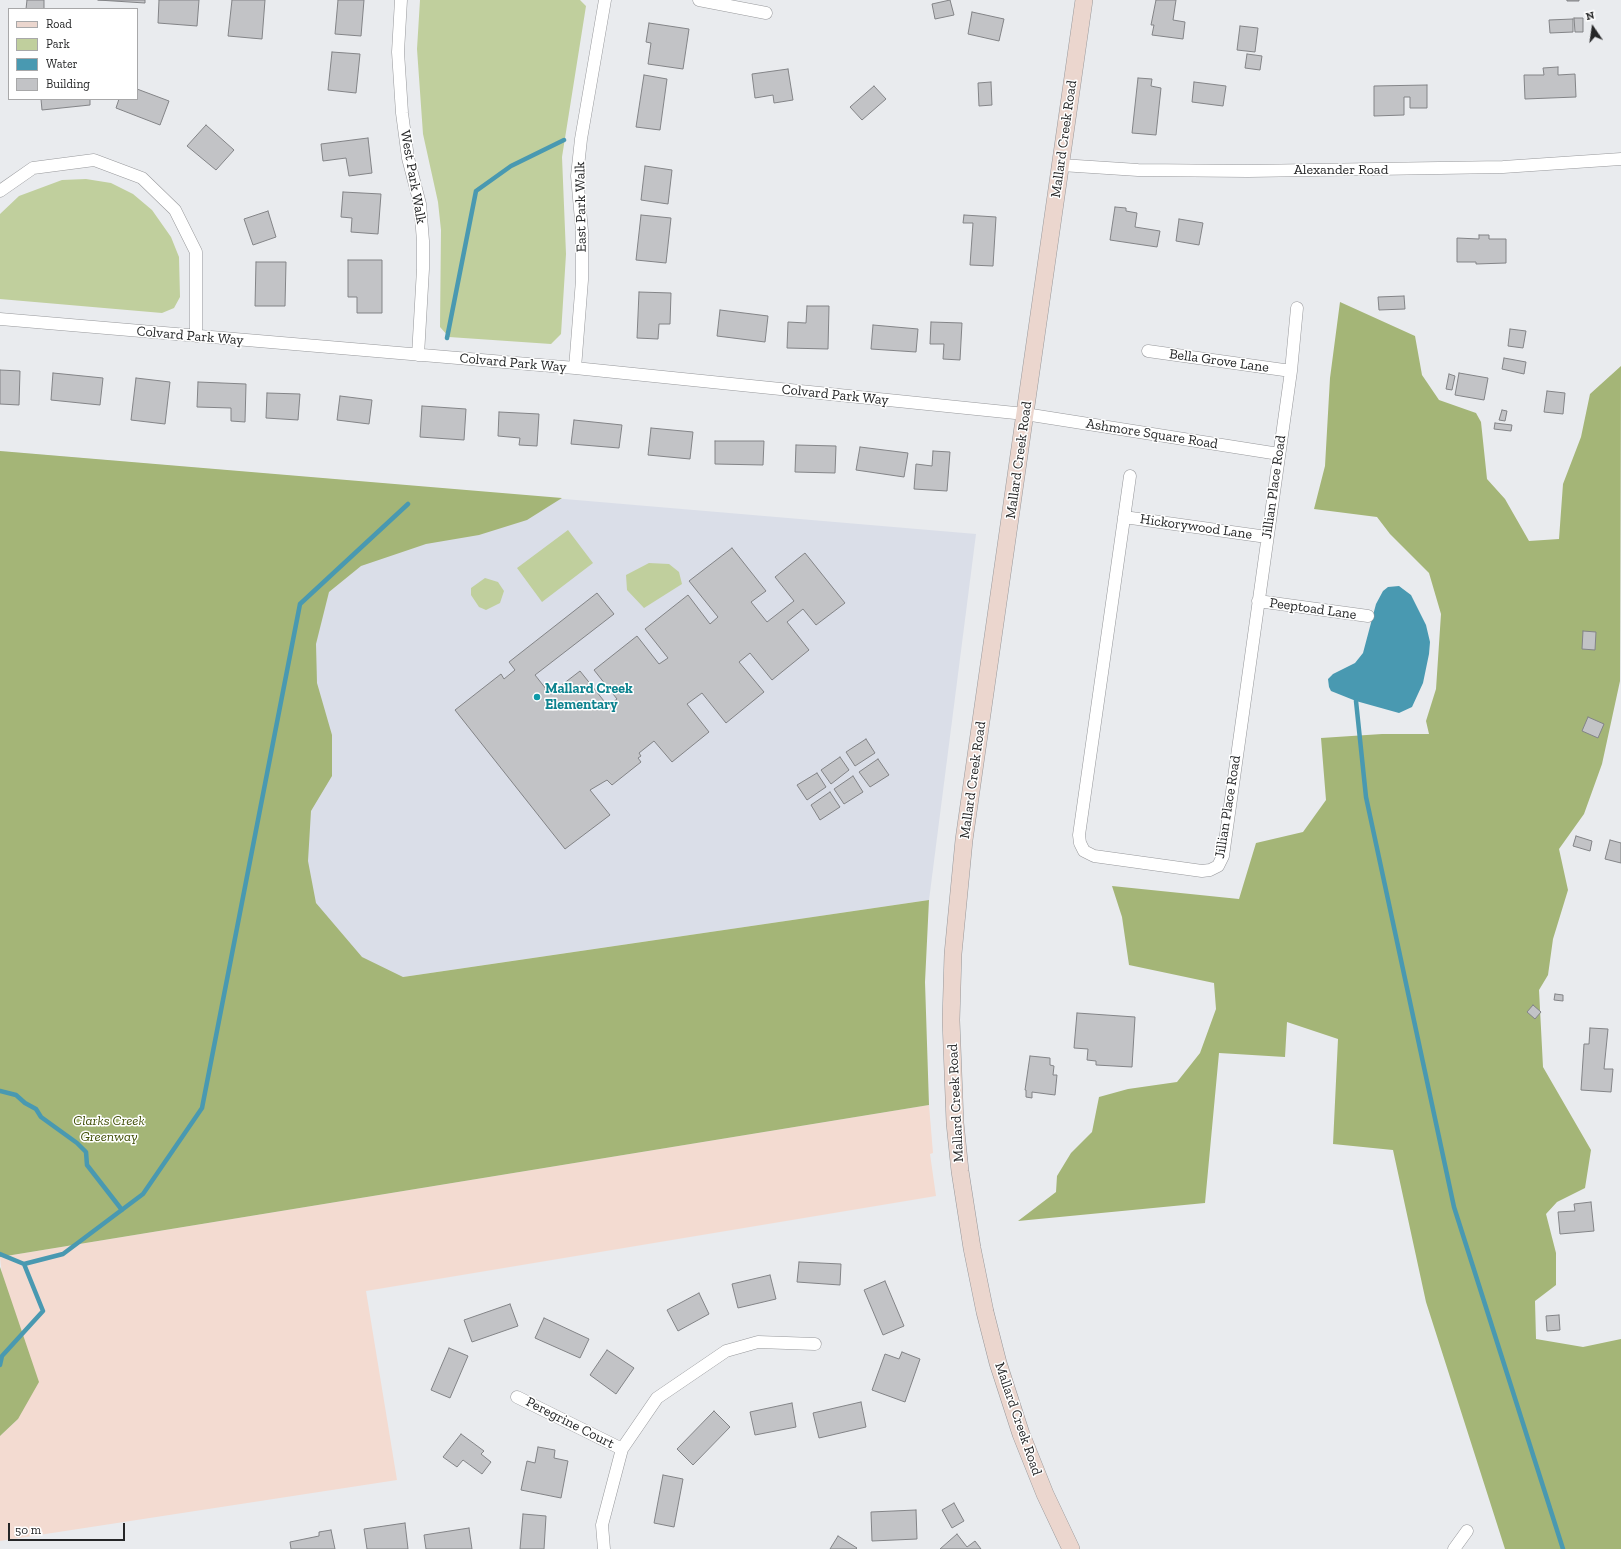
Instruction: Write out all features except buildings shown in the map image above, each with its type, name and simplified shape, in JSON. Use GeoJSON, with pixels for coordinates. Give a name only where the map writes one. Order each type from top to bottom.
{"type":"FeatureCollection","features":[{"type":"Feature","properties":{"kind":"main road","name":"Mallard Creek Road"},"geometry":{"type":"LineString","coordinates":[[1071,1549],[1045,1494],[1021,1434],[998,1363],[985,1312],[972,1248],[960,1171],[955,1123],[952,1067],[953,954],[964,840],[1084,0]]}},
{"type":"Feature","properties":{"kind":"street","name":"West Park Walk"},"geometry":{"type":"LineString","coordinates":[[401,0],[398,52],[402,113],[408,158],[420,204],[423,241],[423,269],[418,355]]}},
{"type":"Feature","properties":{"kind":"street","name":"East Park Walk"},"geometry":{"type":"LineString","coordinates":[[575,368],[582,280],[582,231],[578,176],[581,139],[605,0]]}},
{"type":"Feature","properties":{"kind":"street"},"geometry":{"type":"LineString","coordinates":[[699,0],[766,13]]}},
{"type":"Feature","properties":{"kind":"street","name":"Alexander Road"},"geometry":{"type":"LineString","coordinates":[[1061,165],[1138,170],[1248,171],[1504,167],[1621,159]]}},
{"type":"Feature","properties":{"kind":"street"},"geometry":{"type":"LineString","coordinates":[[0,191],[32,168],[94,160],[142,178],[175,210],[196,252],[196,336]]}},
{"type":"Feature","properties":{"kind":"street","name":"Jillian Place Road"},"geometry":{"type":"LineString","coordinates":[[1130,476],[1079,835],[1080,843],[1084,851],[1089,854],[1202,871],[1210,870],[1218,866],[1221,861],[1291,371],[1297,308]]}},
{"type":"Feature","properties":{"kind":"street","name":"Colvard Park Way"},"geometry":{"type":"LineString","coordinates":[[0,319],[575,368],[1025,414]]}},
{"type":"Feature","properties":{"kind":"street","name":"Bella Grove Lane"},"geometry":{"type":"LineString","coordinates":[[1148,351],[1291,371]]}},
{"type":"Feature","properties":{"kind":"street","name":"Ashmore Square Road"},"geometry":{"type":"LineString","coordinates":[[1025,414],[1279,454]]}},
{"type":"Feature","properties":{"kind":"street","name":"Hickorywood Lane"},"geometry":{"type":"LineString","coordinates":[[1124,517],[1267,537]]}},
{"type":"Feature","properties":{"kind":"street","name":"Peeptoad Lane"},"geometry":{"type":"LineString","coordinates":[[1258,601],[1368,616]]}},
{"type":"Feature","properties":{"kind":"street"},"geometry":{"type":"LineString","coordinates":[[604,1549],[602,1526],[622,1449],[657,1398],[726,1351],[758,1342],[815,1344]]}},
{"type":"Feature","properties":{"kind":"street","name":"Peregrine Court"},"geometry":{"type":"LineString","coordinates":[[518,1397],[622,1449]]}},
{"type":"Feature","properties":{"kind":"street"},"geometry":{"type":"LineString","coordinates":[[1454,1549],[1467,1531]]}},
{"type":"Feature","properties":{"kind":"shaded area"},"geometry":{"type":"Polygon","coordinates":[[[0,451],[976,534],[929,900],[75,1025],[0,451]]]}},
{"type":"Feature","properties":{"kind":"shaded area"},"geometry":{"type":"Polygon","coordinates":[[[929,1105],[933,1153],[930,1154],[936,1196],[366,1291],[397,1480],[0,1541],[0,1436],[18,1419],[0,1257],[929,1105]]]}},
{"type":"Feature","properties":{"kind":"green space"},"geometry":{"type":"Polygon","coordinates":[[[420,0],[580,0],[586,6],[562,157],[566,254],[561,334],[551,344],[449,337],[440,327],[441,230],[438,202],[423,134],[417,49],[420,0]]]}},
{"type":"Feature","properties":{"kind":"green space"},"geometry":{"type":"Polygon","coordinates":[[[86,179],[111,183],[133,194],[152,210],[171,237],[179,257],[180,297],[174,308],[162,313],[0,299],[0,214],[19,196],[62,180],[86,179]]]}},
{"type":"Feature","properties":{"kind":"green space"},"geometry":{"type":"Polygon","coordinates":[[[1340,302],[1415,336],[1422,375],[1439,400],[1476,413],[1481,422],[1487,479],[1505,499],[1529,541],[1559,539],[1563,484],[1581,437],[1590,394],[1621,366],[1620,681],[1602,764],[1584,814],[1559,849],[1568,890],[1553,939],[1548,975],[1539,990],[1543,1067],[1591,1150],[1585,1188],[1557,1202],[1546,1214],[1556,1253],[1556,1285],[1535,1301],[1536,1339],[1583,1347],[1621,1339],[1621,1549],[1505,1549],[1426,1302],[1393,1150],[1333,1144],[1338,1039],[1287,1022],[1285,1057],[1219,1053],[1205,1203],[1018,1221],[1056,1192],[1057,1176],[1071,1153],[1092,1132],[1099,1097],[1128,1089],[1177,1082],[1200,1053],[1216,1009],[1214,983],[1129,965],[1122,917],[1112,886],[1239,899],[1256,843],[1303,832],[1326,800],[1321,738],[1382,734],[1429,734],[1426,721],[1436,689],[1441,614],[1429,573],[1390,534],[1377,517],[1314,509],[1325,466],[1330,378],[1340,302]]]}},
{"type":"Feature","properties":{"kind":"green space","name":"Clarks Creek Greenway"},"geometry":{"type":"Polygon","coordinates":[[[0,451],[562,498],[527,520],[479,535],[426,544],[361,566],[329,592],[316,644],[317,683],[332,735],[332,776],[311,811],[308,861],[316,903],[362,957],[403,977],[929,900],[925,982],[929,1105],[0,1257],[0,451]]]}},
{"type":"Feature","properties":{"kind":"green space"},"geometry":{"type":"Polygon","coordinates":[[[568,530],[593,563],[542,602],[517,568],[568,530]]]}},
{"type":"Feature","properties":{"kind":"green space"},"geometry":{"type":"Polygon","coordinates":[[[649,563],[669,564],[679,572],[682,584],[644,608],[627,590],[626,575],[649,563]]]}},
{"type":"Feature","properties":{"kind":"green space"},"geometry":{"type":"Polygon","coordinates":[[[485,578],[498,582],[504,591],[500,603],[486,610],[479,607],[471,595],[471,588],[485,578]]]}},
{"type":"Feature","properties":{"kind":"green space"},"geometry":{"type":"Polygon","coordinates":[[[0,1267],[39,1382],[18,1419],[0,1436],[0,1267]]]}},
{"type":"Feature","properties":{"kind":"water"},"geometry":{"type":"Polygon","coordinates":[[[1399,586],[1411,595],[1426,625],[1430,642],[1423,683],[1412,707],[1399,713],[1356,701],[1331,691],[1328,679],[1333,674],[1355,663],[1363,653],[1376,604],[1383,591],[1388,587],[1399,586]]]}},
{"type":"Feature","properties":{"kind":"waterway"},"geometry":{"type":"LineString","coordinates":[[447,338],[476,191],[511,166],[564,140]]}},
{"type":"Feature","properties":{"kind":"waterway"},"geometry":{"type":"LineString","coordinates":[[24,1264],[63,1254],[143,1194],[202,1108],[300,604],[408,504]]}},
{"type":"Feature","properties":{"kind":"waterway"},"geometry":{"type":"LineString","coordinates":[[1356,701],[1366,797],[1454,1207],[1563,1549]]}},
{"type":"Feature","properties":{"kind":"waterway"},"geometry":{"type":"LineString","coordinates":[[0,1091],[16,1095],[25,1103],[36,1109],[41,1117],[77,1143],[86,1152],[87,1165],[122,1210]]}},
{"type":"Feature","properties":{"kind":"waterway"},"geometry":{"type":"LineString","coordinates":[[0,1254],[24,1264],[43,1311],[2,1356],[0,1365]]}},
{"type":"Feature","properties":{"kind":"place","name":"Mallard Creek Elementary"},"geometry":{"type":"Point","coordinates":[537,697]}}]}
